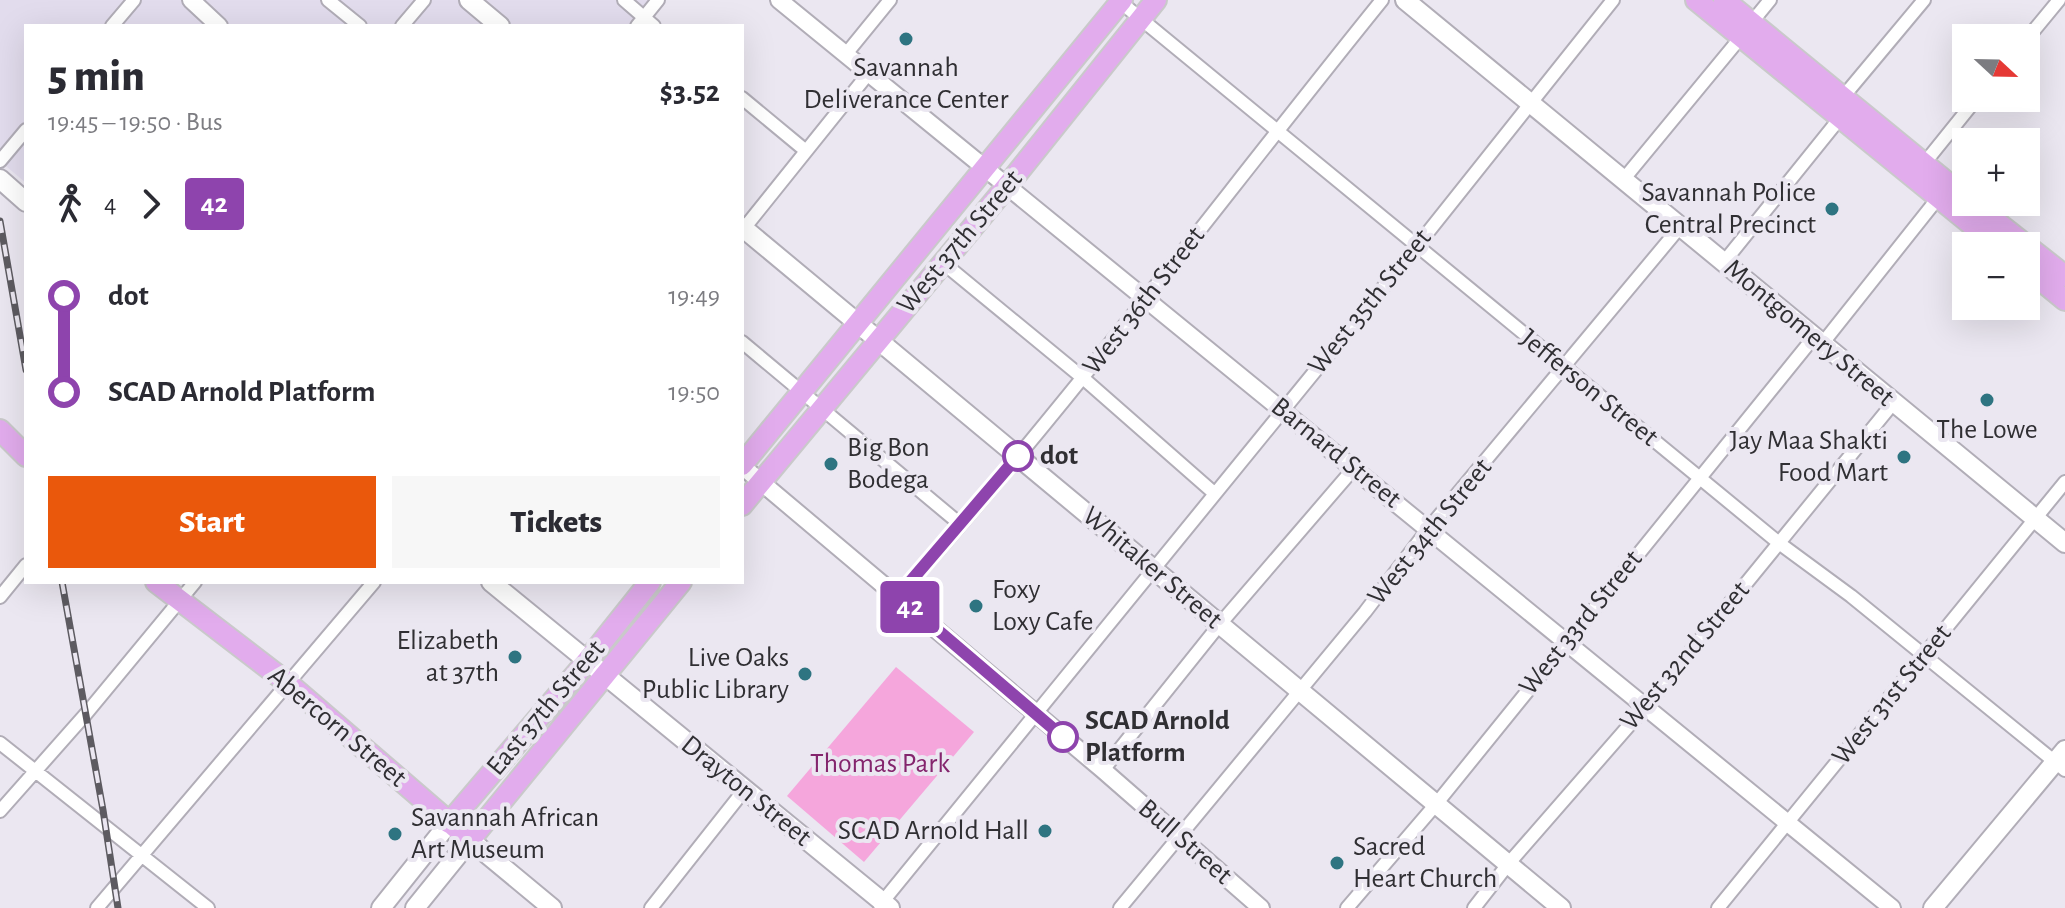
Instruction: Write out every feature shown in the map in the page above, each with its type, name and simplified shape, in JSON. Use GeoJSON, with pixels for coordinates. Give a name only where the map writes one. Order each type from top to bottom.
{"type":"FeatureCollection","features":[{"type":"Feature","properties":{"kind":"main road"},"geometry":{"type":"LineString","coordinates":[[469,0],[498,24]]}},
{"type":"Feature","properties":{"kind":"main road","name":"West 37th Street"},"geometry":{"type":"LineString","coordinates":[[760,482],[1007,186],[1156,0]]}},
{"type":"Feature","properties":{"kind":"main road","name":"Montgomery Street"},"geometry":{"type":"LineString","coordinates":[[1405,0],[2065,543]]}},
{"type":"Feature","properties":{"kind":"main road"},"geometry":{"type":"LineString","coordinates":[[1696,0],[1746,29],[1843,97],[1952,187]]}},
{"type":"Feature","properties":{"kind":"main road"},"geometry":{"type":"LineString","coordinates":[[1724,0],[1746,29],[1840,118],[1980,232]]}},
{"type":"Feature","properties":{"kind":"main road","name":"West 37th Street"},"geometry":{"type":"LineString","coordinates":[[744,464],[1120,1]]}},
{"type":"Feature","properties":{"kind":"main road"},"geometry":{"type":"LineString","coordinates":[[0,179],[24,200]]}},
{"type":"Feature","properties":{"kind":"main road"},"geometry":{"type":"LineString","coordinates":[[1990,216],[2062,268]]}},
{"type":"Feature","properties":{"kind":"main road","name":"Whitaker Street"},"geometry":{"type":"LineString","coordinates":[[744,230],[1561,908]]}},
{"type":"Feature","properties":{"kind":"main road"},"geometry":{"type":"LineString","coordinates":[[2040,279],[2065,300]]}},
{"type":"Feature","properties":{"kind":"main road"},"geometry":{"type":"LineString","coordinates":[[0,430],[24,454]]}},
{"type":"Feature","properties":{"kind":"main road"},"geometry":{"type":"LineString","coordinates":[[744,502],[760,482]]}},
{"type":"Feature","properties":{"kind":"main road","name":"Abercorn Street"},"geometry":{"type":"LineString","coordinates":[[158,584],[289,684],[552,908]]}},
{"type":"Feature","properties":{"kind":"main road","name":"Drayton Street"},"geometry":{"type":"LineString","coordinates":[[493,584],[883,906]]}},
{"type":"Feature","properties":{"kind":"main road","name":"East 37th Street"},"geometry":{"type":"LineString","coordinates":[[381,908],[648,584]]}},
{"type":"Feature","properties":{"kind":"main road","name":"East 37th Street"},"geometry":{"type":"LineString","coordinates":[[415,908],[679,584]]}},
{"type":"Feature","properties":{"kind":"main road"},"geometry":{"type":"LineString","coordinates":[[1933,908],[2062,761]]}},
{"type":"Feature","properties":{"kind":"street"},"geometry":{"type":"LineString","coordinates":[[114,24],[134,0]]}},
{"type":"Feature","properties":{"kind":"street"},"geometry":{"type":"LineString","coordinates":[[191,0],[217,24]]}},
{"type":"Feature","properties":{"kind":"street"},"geometry":{"type":"LineString","coordinates":[[328,0],[358,24]]}},
{"type":"Feature","properties":{"kind":"street"},"geometry":{"type":"LineString","coordinates":[[404,24],[424,0]]}},
{"type":"Feature","properties":{"kind":"street"},"geometry":{"type":"LineString","coordinates":[[624,0],[645,23],[658,0]]}},
{"type":"Feature","properties":{"kind":"street","name":"Barnard Street"},"geometry":{"type":"LineString","coordinates":[[779,0],[1892,908]]}},
{"type":"Feature","properties":{"kind":"street"},"geometry":{"type":"LineString","coordinates":[[846,54],[890,0]]}},
{"type":"Feature","properties":{"kind":"street","name":"West 36th Street"},"geometry":{"type":"LineString","coordinates":[[898,596],[1083,378],[1382,0]]}},
{"type":"Feature","properties":{"kind":"street","name":"West 35th Street"},"geometry":{"type":"LineString","coordinates":[[883,906],[1613,0]]}},
{"type":"Feature","properties":{"kind":"street"},"geometry":{"type":"LineString","coordinates":[[1623,180],[1770,0]]}},
{"type":"Feature","properties":{"kind":"street"},"geometry":{"type":"LineString","coordinates":[[1843,97],[1924,0]]}},
{"type":"Feature","properties":{"kind":"street","name":"Jefferson Street"},"geometry":{"type":"LineString","coordinates":[[1120,1],[1779,543],[2062,761]]}},
{"type":"Feature","properties":{"kind":"street"},"geometry":{"type":"LineString","coordinates":[[2040,25],[2062,1]]}},
{"type":"Feature","properties":{"kind":"street"},"geometry":{"type":"LineString","coordinates":[[744,228],[868,74]]}},
{"type":"Feature","properties":{"kind":"street"},"geometry":{"type":"LineString","coordinates":[[744,100],[806,151]]}},
{"type":"Feature","properties":{"kind":"street"},"geometry":{"type":"LineString","coordinates":[[1923,165],[1966,112]]}},
{"type":"Feature","properties":{"kind":"street"},"geometry":{"type":"LineString","coordinates":[[1724,262],[1840,118]]}},
{"type":"Feature","properties":{"kind":"street"},"geometry":{"type":"LineString","coordinates":[[0,161],[24,132]]}},
{"type":"Feature","properties":{"kind":"street","name":"West 33rd Street"},"geometry":{"type":"LineString","coordinates":[[1347,908],[1437,803],[1699,478],[1938,198]]}},
{"type":"Feature","properties":{"kind":"street","name":"West 34th Street"},"geometry":{"type":"LineString","coordinates":[[1120,908],[1301,690],[1429,528],[1680,227]]}},
{"type":"Feature","properties":{"kind":"street"},"geometry":{"type":"LineString","coordinates":[[942,262],[1083,378],[1214,493]]}},
{"type":"Feature","properties":{"kind":"street"},"geometry":{"type":"LineString","coordinates":[[744,344],[960,524]]}},
{"type":"Feature","properties":{"kind":"street","name":"West 32nd Street"},"geometry":{"type":"LineString","coordinates":[[1474,908],[1509,863],[1646,706],[1894,402]]}},
{"type":"Feature","properties":{"kind":"street"},"geometry":{"type":"LineString","coordinates":[[1103,770],[1220,624],[1355,467]]}},
{"type":"Feature","properties":{"kind":"street","name":"Bull Street"},"geometry":{"type":"LineString","coordinates":[[744,468],[1103,770],[1261,908]]}},
{"type":"Feature","properties":{"kind":"street","name":"West 31st Street"},"geometry":{"type":"LineString","coordinates":[[1718,908],[2065,482]]}},
{"type":"Feature","properties":{"kind":"street"},"geometry":{"type":"LineString","coordinates":[[0,597],[24,567]]}},
{"type":"Feature","properties":{"kind":"street"},"geometry":{"type":"LineString","coordinates":[[0,811],[85,715],[193,584]]}},
{"type":"Feature","properties":{"kind":"street"},"geometry":{"type":"LineString","coordinates":[[97,908],[372,584]]}},
{"type":"Feature","properties":{"kind":"street"},"geometry":{"type":"LineString","coordinates":[[0,743],[208,908]]}},
{"type":"Feature","properties":{"kind":"street"},"geometry":{"type":"LineString","coordinates":[[651,908],[745,789]]}},
{"type":"Feature","properties":{"kind":"shaded area"},"geometry":{"type":"Polygon","coordinates":[[[0,0],[657,0],[638,24],[24,24],[24,181],[0,161],[0,0]]]}},
{"type":"Feature","properties":{"kind":"green space","name":"Thomas Park"},"geometry":{"type":"Polygon","coordinates":[[[896,667],[974,732],[864,862],[787,796],[896,667]]]}},
{"type":"Feature","properties":{"kind":"railway"},"geometry":{"type":"LineString","coordinates":[[0,221],[24,359]]}},
{"type":"Feature","properties":{"kind":"railway"},"geometry":{"type":"LineString","coordinates":[[62,584],[118,908]]}},
{"type":"Feature","properties":{"kind":"bus line","name":"42"},"geometry":{"type":"LineString","coordinates":[[1018,456],[898,596],[1063,737]]}},
{"type":"Feature","properties":{"kind":"place","name":"Savannah Deliverance Center"},"geometry":{"type":"Point","coordinates":[906,39]}},
{"type":"Feature","properties":{"kind":"place","name":"Savannah Police Central Precinct"},"geometry":{"type":"Point","coordinates":[1832,209]}},
{"type":"Feature","properties":{"kind":"place","name":"The Lowe"},"geometry":{"type":"Point","coordinates":[1987,400]}},
{"type":"Feature","properties":{"kind":"place","name":"dot"},"geometry":{"type":"Point","coordinates":[1018,456]}},
{"type":"Feature","properties":{"kind":"place","name":"Jay Maa Shakti Food Mart"},"geometry":{"type":"Point","coordinates":[1904,457]}},
{"type":"Feature","properties":{"kind":"place","name":"Big Bon Bodega"},"geometry":{"type":"Point","coordinates":[831,464]}},
{"type":"Feature","properties":{"kind":"place","name":"Foxy Loxy Cafe"},"geometry":{"type":"Point","coordinates":[976,606]}},
{"type":"Feature","properties":{"kind":"place","name":"Elizabeth at 37th"},"geometry":{"type":"Point","coordinates":[515,657]}},
{"type":"Feature","properties":{"kind":"place","name":"Live Oaks Public Library"},"geometry":{"type":"Point","coordinates":[805,674]}},
{"type":"Feature","properties":{"kind":"place","name":"SCAD Arnold Platform"},"geometry":{"type":"Point","coordinates":[1063,737]}},
{"type":"Feature","properties":{"kind":"place","name":"SCAD Arnold Hall"},"geometry":{"type":"Point","coordinates":[1045,831]}},
{"type":"Feature","properties":{"kind":"place","name":"Savannah African Art Museum"},"geometry":{"type":"Point","coordinates":[395,834]}},
{"type":"Feature","properties":{"kind":"place","name":"Sacred Heart Church"},"geometry":{"type":"Point","coordinates":[1337,863]}}]}
